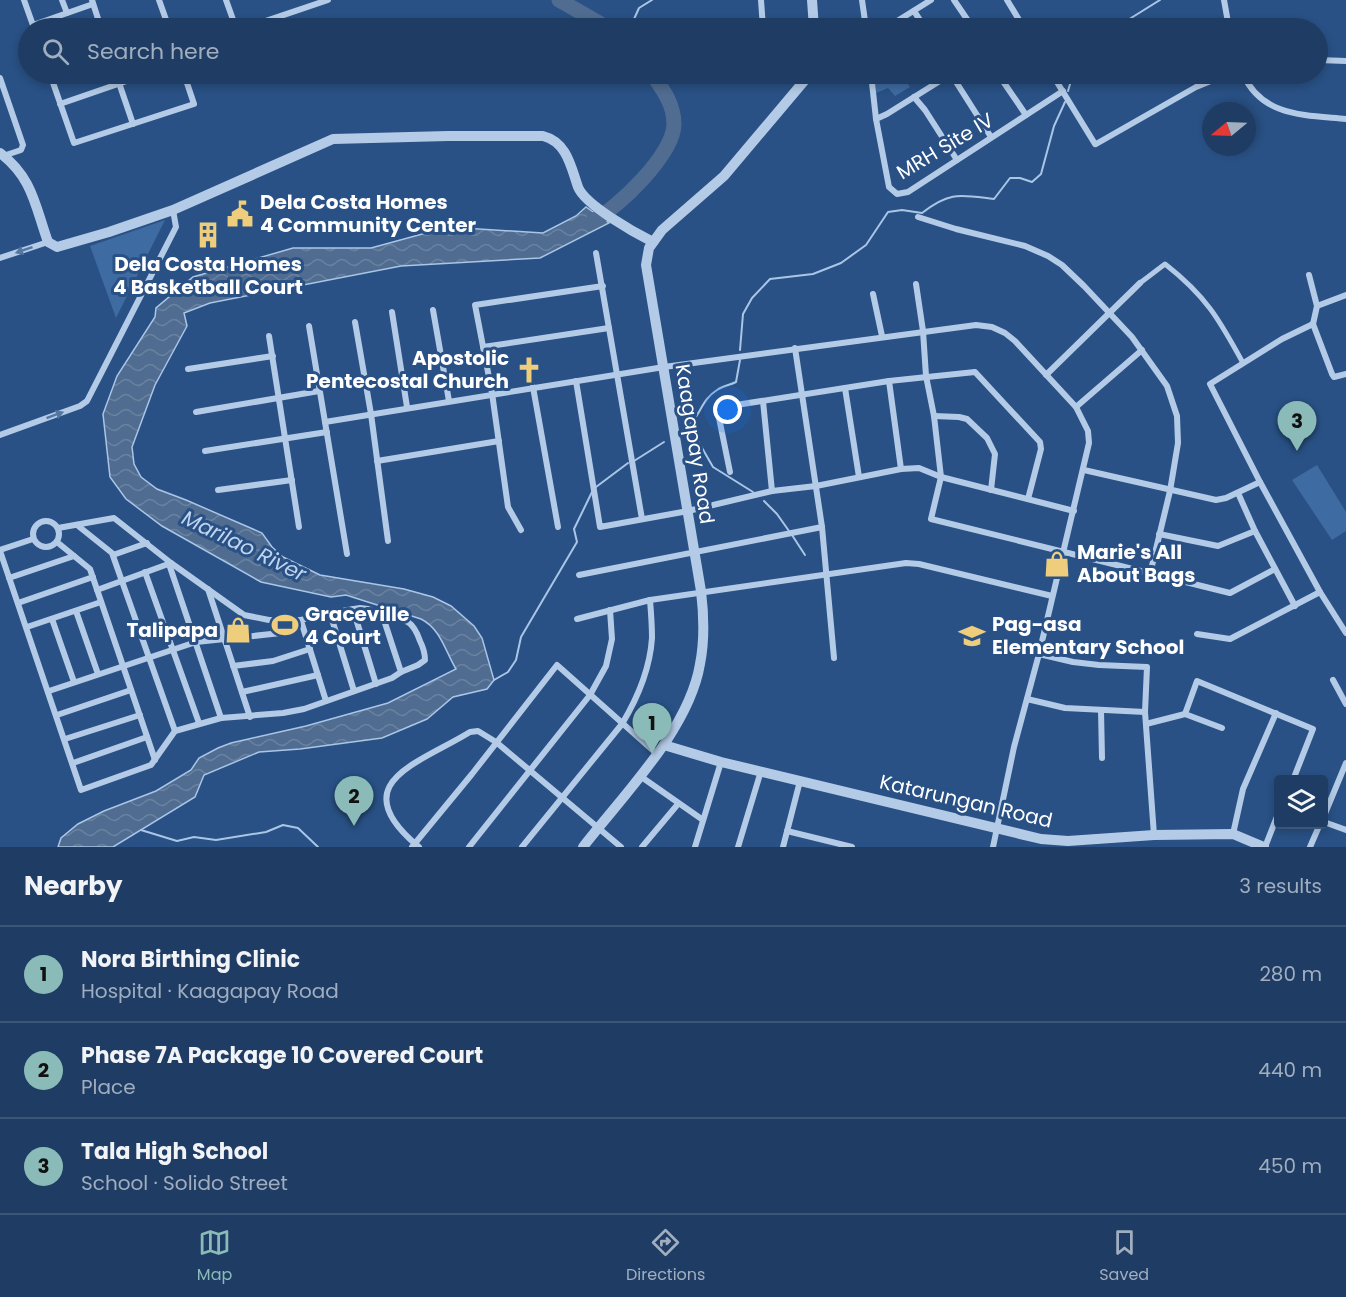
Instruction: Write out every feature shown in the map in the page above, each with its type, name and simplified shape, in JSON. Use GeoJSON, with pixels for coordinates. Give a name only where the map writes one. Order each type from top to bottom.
{"type":"FeatureCollection","features":[{"type":"Feature","properties":{"kind":"street"},"geometry":{"type":"LineString","coordinates":[[24,0],[30,18]]}},
{"type":"Feature","properties":{"kind":"street"},"geometry":{"type":"LineString","coordinates":[[62,0],[67,13]]}},
{"type":"Feature","properties":{"kind":"street"},"geometry":{"type":"LineString","coordinates":[[159,0],[165,18]]}},
{"type":"Feature","properties":{"kind":"street"},"geometry":{"type":"LineString","coordinates":[[226,0],[232,18]]}},
{"type":"Feature","properties":{"kind":"street"},"geometry":{"type":"LineString","coordinates":[[274,18],[326,0]]}},
{"type":"Feature","properties":{"kind":"street"},"geometry":{"type":"LineString","coordinates":[[761,0],[762,18]]}},
{"type":"Feature","properties":{"kind":"street"},"geometry":{"type":"LineString","coordinates":[[812,0],[813,18]]}},
{"type":"Feature","properties":{"kind":"street"},"geometry":{"type":"LineString","coordinates":[[862,0],[865,18]]}},
{"type":"Feature","properties":{"kind":"street"},"geometry":{"type":"LineString","coordinates":[[902,18],[931,0]]}},
{"type":"Feature","properties":{"kind":"street"},"geometry":{"type":"LineString","coordinates":[[954,0],[966,18]]}},
{"type":"Feature","properties":{"kind":"street"},"geometry":{"type":"LineString","coordinates":[[1006,0],[1017,18]]}},
{"type":"Feature","properties":{"kind":"street"},"geometry":{"type":"LineString","coordinates":[[1224,0],[1227,18]]}},
{"type":"Feature","properties":{"kind":"street"},"geometry":{"type":"LineString","coordinates":[[55,18],[92,2],[98,18]]}},
{"type":"Feature","properties":{"kind":"street"},"geometry":{"type":"LineString","coordinates":[[914,11],[919,18]]}},
{"type":"Feature","properties":{"kind":"street"},"geometry":{"type":"LineString","coordinates":[[1328,60],[1346,61]]}},
{"type":"Feature","properties":{"kind":"street"},"geometry":{"type":"LineString","coordinates":[[0,78],[23,145],[21,150],[1,155]]}},
{"type":"Feature","properties":{"kind":"street"},"geometry":{"type":"LineString","coordinates":[[53,84],[74,142],[194,104],[187,84]]}},
{"type":"Feature","properties":{"kind":"street"},"geometry":{"type":"LineString","coordinates":[[60,104],[119,84],[133,124]]}},
{"type":"Feature","properties":{"kind":"street"},"geometry":{"type":"LineString","coordinates":[[1,155],[20,171],[29,185],[48,242],[52,246],[62,247],[174,210],[333,139],[543,136],[552,138],[560,144],[590,202],[619,223],[653,242],[668,224],[724,176],[802,84]]}},
{"type":"Feature","properties":{"kind":"street","name":"MRH Site IV"},"geometry":{"type":"LineString","coordinates":[[872,84],[876,119],[890,187],[897,194],[908,192],[1063,91]]}},
{"type":"Feature","properties":{"kind":"street"},"geometry":{"type":"LineString","coordinates":[[876,119],[935,84]]}},
{"type":"Feature","properties":{"kind":"street"},"geometry":{"type":"LineString","coordinates":[[957,84],[991,138]]}},
{"type":"Feature","properties":{"kind":"street"},"geometry":{"type":"LineString","coordinates":[[1005,84],[1026,115]]}},
{"type":"Feature","properties":{"kind":"street"},"geometry":{"type":"LineString","coordinates":[[1058,84],[1095,144],[1203,84]]}},
{"type":"Feature","properties":{"kind":"street"},"geometry":{"type":"LineString","coordinates":[[1250,84],[1258,97],[1272,107],[1309,116],[1346,119]]}},
{"type":"Feature","properties":{"kind":"street"},"geometry":{"type":"LineString","coordinates":[[914,97],[957,160]]}},
{"type":"Feature","properties":{"kind":"street"},"geometry":{"type":"LineString","coordinates":[[0,435],[75,408],[87,400],[176,226],[174,210]]}},
{"type":"Feature","properties":{"kind":"street"},"geometry":{"type":"LineString","coordinates":[[918,217],[956,229],[1009,241],[1036,250],[1062,265],[1142,350],[1167,386],[1177,416],[1178,443],[1170,491],[1150,574]]}},
{"type":"Feature","properties":{"kind":"street"},"geometry":{"type":"LineString","coordinates":[[0,258],[48,242]]}},
{"type":"Feature","properties":{"kind":"street","name":"Kaagapay Road"},"geometry":{"type":"LineString","coordinates":[[583,847],[664,745],[686,706],[700,667],[704,641],[704,615],[688,511],[646,265],[653,242]]}},
{"type":"Feature","properties":{"kind":"street"},"geometry":{"type":"LineString","coordinates":[[596,253],[642,519]]}},
{"type":"Feature","properties":{"kind":"street"},"geometry":{"type":"LineString","coordinates":[[1046,375],[1140,283],[1165,264],[1214,311],[1243,363]]}},
{"type":"Feature","properties":{"kind":"street"},"geometry":{"type":"LineString","coordinates":[[1309,275],[1317,306],[1313,324],[1332,374],[1334,377],[1346,374]]}},
{"type":"Feature","properties":{"kind":"street"},"geometry":{"type":"LineString","coordinates":[[916,284],[923,331],[926,376],[934,416],[941,477],[931,519],[1230,593],[1275,569]]}},
{"type":"Feature","properties":{"kind":"street"},"geometry":{"type":"LineString","coordinates":[[521,530],[508,507],[492,393],[475,305],[603,286]]}},
{"type":"Feature","properties":{"kind":"street"},"geometry":{"type":"LineString","coordinates":[[873,294],[882,336]]}},
{"type":"Feature","properties":{"kind":"street"},"geometry":{"type":"LineString","coordinates":[[1317,306],[1346,295]]}},
{"type":"Feature","properties":{"kind":"street"},"geometry":{"type":"LineString","coordinates":[[433,310],[449,401]]}},
{"type":"Feature","properties":{"kind":"street"},"geometry":{"type":"LineString","coordinates":[[392,312],[407,407]]}},
{"type":"Feature","properties":{"kind":"street"},"geometry":{"type":"LineString","coordinates":[[355,322],[371,414],[388,541]]}},
{"type":"Feature","properties":{"kind":"street"},"geometry":{"type":"LineString","coordinates":[[1313,324],[1282,339],[1210,384],[1320,592],[1346,633]]}},
{"type":"Feature","properties":{"kind":"street"},"geometry":{"type":"LineString","coordinates":[[326,422],[664,366],[882,336],[976,325],[992,327],[1005,333],[1015,340],[1076,407],[1088,431],[1089,443],[1039,654],[1014,747],[993,847]]}},
{"type":"Feature","properties":{"kind":"street"},"geometry":{"type":"LineString","coordinates":[[309,326],[347,554]]}},
{"type":"Feature","properties":{"kind":"street"},"geometry":{"type":"LineString","coordinates":[[483,347],[609,328]]}},
{"type":"Feature","properties":{"kind":"street"},"geometry":{"type":"LineString","coordinates":[[269,336],[299,527]]}},
{"type":"Feature","properties":{"kind":"street"},"geometry":{"type":"LineString","coordinates":[[795,348],[828,573],[834,658]]}},
{"type":"Feature","properties":{"kind":"street"},"geometry":{"type":"LineString","coordinates":[[1076,407],[1142,350]]}},
{"type":"Feature","properties":{"kind":"street"},"geometry":{"type":"LineString","coordinates":[[188,369],[273,356]]}},
{"type":"Feature","properties":{"kind":"street"},"geometry":{"type":"LineString","coordinates":[[730,472],[717,408],[926,376],[976,373],[1038,439],[1041,449],[1028,499]]}},
{"type":"Feature","properties":{"kind":"street"},"geometry":{"type":"LineString","coordinates":[[576,381],[600,527],[688,511],[772,491],[816,486],[901,469],[919,468],[941,477],[1074,511]]}},
{"type":"Feature","properties":{"kind":"street"},"geometry":{"type":"LineString","coordinates":[[889,381],[901,469]]}},
{"type":"Feature","properties":{"kind":"street"},"geometry":{"type":"LineString","coordinates":[[532,387],[558,527]]}},
{"type":"Feature","properties":{"kind":"street"},"geometry":{"type":"LineString","coordinates":[[845,388],[859,477]]}},
{"type":"Feature","properties":{"kind":"street"},"geometry":{"type":"LineString","coordinates":[[196,412],[319,392]]}},
{"type":"Feature","properties":{"kind":"street"},"geometry":{"type":"LineString","coordinates":[[763,401],[772,491]]}},
{"type":"Feature","properties":{"kind":"street"},"geometry":{"type":"LineString","coordinates":[[934,416],[967,419],[987,438],[995,454],[991,490]]}},
{"type":"Feature","properties":{"kind":"street"},"geometry":{"type":"LineString","coordinates":[[204,452],[327,432]]}},
{"type":"Feature","properties":{"kind":"street"},"geometry":{"type":"LineString","coordinates":[[377,460],[499,441]]}},
{"type":"Feature","properties":{"kind":"street"},"geometry":{"type":"LineString","coordinates":[[1084,470],[1216,500],[1238,493],[1260,482]]}},
{"type":"Feature","properties":{"kind":"street"},"geometry":{"type":"LineString","coordinates":[[218,490],[292,480]]}},
{"type":"Feature","properties":{"kind":"street"},"geometry":{"type":"LineString","coordinates":[[1238,493],[1294,606]]}},
{"type":"Feature","properties":{"kind":"street"},"geometry":{"type":"LineString","coordinates":[[58,528],[114,518],[170,564],[244,615],[302,623]]}},
{"type":"Feature","properties":{"kind":"street"},"geometry":{"type":"LineString","coordinates":[[41,522],[53,522],[58,528],[59,537],[52,546],[44,548],[33,539],[35,527],[41,522]]}},
{"type":"Feature","properties":{"kind":"street"},"geometry":{"type":"LineString","coordinates":[[77,525],[113,555],[175,731]]}},
{"type":"Feature","properties":{"kind":"street"},"geometry":{"type":"LineString","coordinates":[[579,575],[822,527]]}},
{"type":"Feature","properties":{"kind":"street"},"geometry":{"type":"LineString","coordinates":[[1159,534],[1218,546],[1256,531]]}},
{"type":"Feature","properties":{"kind":"street"},"geometry":{"type":"LineString","coordinates":[[33,539],[0,550],[81,790],[151,765],[175,731],[221,718],[294,711],[326,701],[376,684],[424,660],[423,648],[416,627],[405,620],[383,617],[368,609],[353,609],[330,613],[281,633],[223,638],[172,648],[49,691]]}},
{"type":"Feature","properties":{"kind":"street"},"geometry":{"type":"LineString","coordinates":[[57,542],[90,569],[155,760]]}},
{"type":"Feature","properties":{"kind":"street"},"geometry":{"type":"LineString","coordinates":[[113,555],[147,543]]}},
{"type":"Feature","properties":{"kind":"street"},"geometry":{"type":"LineString","coordinates":[[9,578],[74,556]]}},
{"type":"Feature","properties":{"kind":"street"},"geometry":{"type":"LineString","coordinates":[[577,619],[650,600],[700,591],[906,563],[919,564],[1052,596]]}},
{"type":"Feature","properties":{"kind":"street"},"geometry":{"type":"LineString","coordinates":[[97,590],[170,564]]}},
{"type":"Feature","properties":{"kind":"street"},"geometry":{"type":"LineString","coordinates":[[170,564],[221,718]]}},
{"type":"Feature","properties":{"kind":"street"},"geometry":{"type":"LineString","coordinates":[[145,572],[199,723]]}},
{"type":"Feature","properties":{"kind":"street"},"geometry":{"type":"LineString","coordinates":[[18,603],[93,577]]}},
{"type":"Feature","properties":{"kind":"street"},"geometry":{"type":"LineString","coordinates":[[208,589],[250,717]]}},
{"type":"Feature","properties":{"kind":"street"},"geometry":{"type":"LineString","coordinates":[[1197,634],[1230,639],[1320,592]]}},
{"type":"Feature","properties":{"kind":"street"},"geometry":{"type":"LineString","coordinates":[[522,847],[622,724],[630,710],[644,678],[652,640],[650,600]]}},
{"type":"Feature","properties":{"kind":"street"},"geometry":{"type":"LineString","coordinates":[[27,627],[100,602]]}},
{"type":"Feature","properties":{"kind":"street"},"geometry":{"type":"LineString","coordinates":[[353,609],[376,684]]}},
{"type":"Feature","properties":{"kind":"street"},"geometry":{"type":"LineString","coordinates":[[76,610],[98,674]]}},
{"type":"Feature","properties":{"kind":"street"},"geometry":{"type":"LineString","coordinates":[[469,847],[590,695],[606,666],[612,639],[610,610]]}},
{"type":"Feature","properties":{"kind":"street"},"geometry":{"type":"LineString","coordinates":[[330,613],[354,691]]}},
{"type":"Feature","properties":{"kind":"street"},"geometry":{"type":"LineString","coordinates":[[383,617],[401,672]]}},
{"type":"Feature","properties":{"kind":"street"},"geometry":{"type":"LineString","coordinates":[[52,619],[74,682]]}},
{"type":"Feature","properties":{"kind":"street"},"geometry":{"type":"LineString","coordinates":[[302,623],[326,701]]}},
{"type":"Feature","properties":{"kind":"street"},"geometry":{"type":"LineString","coordinates":[[233,666],[273,661],[310,649]]}},
{"type":"Feature","properties":{"kind":"street"},"geometry":{"type":"LineString","coordinates":[[1039,654],[1099,665],[1146,666],[1145,712],[1154,835]]}},
{"type":"Feature","properties":{"kind":"street"},"geometry":{"type":"LineString","coordinates":[[621,847],[496,742],[478,731],[470,732],[404,769],[390,783],[386,796],[388,812],[393,822],[415,846],[496,742],[556,665],[657,754]]}},
{"type":"Feature","properties":{"kind":"street"},"geometry":{"type":"LineString","coordinates":[[242,692],[318,675]]}},
{"type":"Feature","properties":{"kind":"street"},"geometry":{"type":"LineString","coordinates":[[1333,680],[1346,704]]}},
{"type":"Feature","properties":{"kind":"street"},"geometry":{"type":"LineString","coordinates":[[1185,714],[1197,681],[1276,712],[1314,730],[1295,775]]}},
{"type":"Feature","properties":{"kind":"street"},"geometry":{"type":"LineString","coordinates":[[57,716],[131,690]]}},
{"type":"Feature","properties":{"kind":"street"},"geometry":{"type":"LineString","coordinates":[[1027,699],[1065,708],[1145,712]]}},
{"type":"Feature","properties":{"kind":"street"},"geometry":{"type":"LineString","coordinates":[[1101,711],[1102,758]]}},
{"type":"Feature","properties":{"kind":"street"},"geometry":{"type":"LineString","coordinates":[[1233,834],[1243,789],[1276,712]]}},
{"type":"Feature","properties":{"kind":"street"},"geometry":{"type":"LineString","coordinates":[[1146,724],[1185,714],[1222,728]]}},
{"type":"Feature","properties":{"kind":"street"},"geometry":{"type":"LineString","coordinates":[[65,739],[140,715]]}},
{"type":"Feature","properties":{"kind":"street"},"geometry":{"type":"LineString","coordinates":[[73,763],[147,737]]}},
{"type":"Feature","properties":{"kind":"street","name":"Katarungan Road"},"geometry":{"type":"LineString","coordinates":[[664,745],[721,762],[997,830],[1040,843],[1154,835],[1233,834],[1260,846]]}},
{"type":"Feature","properties":{"kind":"street"},"geometry":{"type":"LineString","coordinates":[[695,847],[721,762]]}},
{"type":"Feature","properties":{"kind":"street"},"geometry":{"type":"LineString","coordinates":[[1328,805],[1346,764]]}},
{"type":"Feature","properties":{"kind":"street"},"geometry":{"type":"LineString","coordinates":[[738,847],[760,771]]}},
{"type":"Feature","properties":{"kind":"street"},"geometry":{"type":"LineString","coordinates":[[639,776],[703,820]]}},
{"type":"Feature","properties":{"kind":"street"},"geometry":{"type":"LineString","coordinates":[[783,847],[800,780]]}},
{"type":"Feature","properties":{"kind":"street"},"geometry":{"type":"LineString","coordinates":[[642,847],[678,804]]}},
{"type":"Feature","properties":{"kind":"street"},"geometry":{"type":"LineString","coordinates":[[1260,846],[1274,821]]}},
{"type":"Feature","properties":{"kind":"street"},"geometry":{"type":"LineString","coordinates":[[1328,825],[1346,830]]}},
{"type":"Feature","properties":{"kind":"street"},"geometry":{"type":"LineString","coordinates":[[1310,847],[1319,829]]}},
{"type":"Feature","properties":{"kind":"street"},"geometry":{"type":"LineString","coordinates":[[787,831],[850,847]]}},
{"type":"Feature","properties":{"kind":"shaded area"},"geometry":{"type":"Polygon","coordinates":[[[875,84],[908,84],[910,87],[895,96],[888,88],[876,93],[875,84]]]}},
{"type":"Feature","properties":{"kind":"shaded area"},"geometry":{"type":"Polygon","coordinates":[[[165,220],[116,318],[90,246],[165,220]]]}},
{"type":"Feature","properties":{"kind":"shaded area"},"geometry":{"type":"Polygon","coordinates":[[[1317,465],[1346,512],[1346,531],[1332,540],[1292,480],[1317,465]]]}},
{"type":"Feature","properties":{"kind":"water"},"geometry":{"type":"Polygon","coordinates":[[[586,207],[609,223],[540,258],[401,266],[210,303],[184,313],[187,326],[155,385],[132,447],[134,464],[141,477],[157,489],[262,533],[283,557],[320,575],[404,589],[433,597],[451,606],[474,626],[482,638],[494,680],[487,689],[453,697],[427,719],[382,738],[259,752],[204,775],[195,797],[113,847],[58,847],[61,838],[78,824],[104,811],[156,791],[191,770],[199,758],[218,748],[388,703],[456,669],[438,634],[421,619],[346,595],[331,597],[261,582],[162,526],[126,499],[110,477],[103,414],[117,376],[155,317],[156,308],[193,277],[293,248],[371,248],[448,227],[543,233],[576,216],[586,207]]]}},
{"type":"Feature","properties":{"kind":"waterway","name":"Marilao River"},"geometry":{"type":"LineString","coordinates":[[559,0],[590,18]]}},
{"type":"Feature","properties":{"kind":"waterway"},"geometry":{"type":"LineString","coordinates":[[634,18],[639,8],[652,0]]}},
{"type":"Feature","properties":{"kind":"waterway"},"geometry":{"type":"LineString","coordinates":[[1131,18],[1160,0]]}},
{"type":"Feature","properties":{"kind":"waterway","name":"Marilao River"},"geometry":{"type":"LineString","coordinates":[[593,221],[630,193],[655,164],[672,136],[674,124],[672,110],[659,84]]}},
{"type":"Feature","properties":{"kind":"waterway"},"geometry":{"type":"LineString","coordinates":[[1068,91],[1070,84]]}},
{"type":"Feature","properties":{"kind":"waterway"},"geometry":{"type":"LineString","coordinates":[[740,350],[743,314],[752,298],[770,279],[813,274],[841,263],[866,245],[888,212],[902,210],[922,213],[940,201],[956,196],[994,199],[1010,178],[1032,182],[1041,174],[1054,126],[1065,102]]}},
{"type":"Feature","properties":{"kind":"waterway"},"geometry":{"type":"LineString","coordinates":[[679,433],[691,423],[711,395],[736,382],[740,360]]}},
{"type":"Feature","properties":{"kind":"waterway"},"geometry":{"type":"LineString","coordinates":[[690,427],[713,467],[753,492]]}},
{"type":"Feature","properties":{"kind":"waterway"},"geometry":{"type":"LineString","coordinates":[[634,461],[664,442]]}},
{"type":"Feature","properties":{"kind":"waterway"},"geometry":{"type":"LineString","coordinates":[[596,487],[628,463]]}},
{"type":"Feature","properties":{"kind":"waterway"},"geometry":{"type":"LineString","coordinates":[[494,680],[508,672],[516,660],[521,637],[577,542],[574,529],[592,492]]}},
{"type":"Feature","properties":{"kind":"waterway"},"geometry":{"type":"LineString","coordinates":[[764,501],[789,531]]}},
{"type":"Feature","properties":{"kind":"waterway"},"geometry":{"type":"LineString","coordinates":[[792,535],[805,555]]}},
{"type":"Feature","properties":{"kind":"waterway"},"geometry":{"type":"LineString","coordinates":[[141,830],[177,841],[194,837],[216,840],[266,832],[283,825],[298,828],[318,847]]}},
{"type":"Feature","properties":{"kind":"place","name":"Dela Costa Homes 4 Community Center"},"geometry":{"type":"Point","coordinates":[240,214]}},
{"type":"Feature","properties":{"kind":"place","name":"Dela Costa Homes 4 Basketball Court"},"geometry":{"type":"Point","coordinates":[208,235]}},
{"type":"Feature","properties":{"kind":"place","name":"Apostolic Pentecostal Church"},"geometry":{"type":"Point","coordinates":[529,370]}},
{"type":"Feature","properties":{"kind":"place","name":"Tala High School"},"geometry":{"type":"Point","coordinates":[1297,451]}},
{"type":"Feature","properties":{"kind":"place","name":"Marie's All About Bags"},"geometry":{"type":"Point","coordinates":[1057,564]}},
{"type":"Feature","properties":{"kind":"place","name":"Graceville 4 Court"},"geometry":{"type":"Point","coordinates":[285,625]}},
{"type":"Feature","properties":{"kind":"place","name":"Talipapa"},"geometry":{"type":"Point","coordinates":[238,630]}},
{"type":"Feature","properties":{"kind":"place","name":"Pag-asa Elementary School"},"geometry":{"type":"Point","coordinates":[972,636]}},
{"type":"Feature","properties":{"kind":"place","name":"Nora Birthing Clinic"},"geometry":{"type":"Point","coordinates":[652,753]}},
{"type":"Feature","properties":{"kind":"place","name":"Phase 7A Package 10 Covered Court"},"geometry":{"type":"Point","coordinates":[354,826]}}]}
